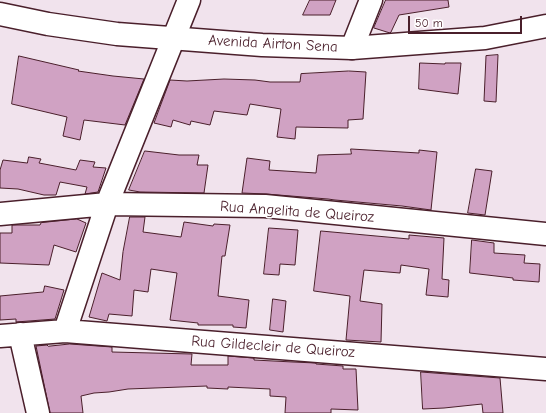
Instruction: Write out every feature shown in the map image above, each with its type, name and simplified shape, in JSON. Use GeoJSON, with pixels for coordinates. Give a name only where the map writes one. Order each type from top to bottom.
{"type":"FeatureCollection","features":[{"type":"Feature","properties":{"kind":"street"},"geometry":{"type":"LineString","coordinates":[[65,331],[107,204],[189,0]]}},
{"type":"Feature","properties":{"kind":"street"},"geometry":{"type":"LineString","coordinates":[[352,48],[371,0]]}},
{"type":"Feature","properties":{"kind":"street","name":"Avenida Airton Sena"},"geometry":{"type":"LineString","coordinates":[[0,14],[48,24],[117,34],[262,45],[352,48],[485,38],[546,26]]}},
{"type":"Feature","properties":{"kind":"street","name":"Rua Angelita de Queiroz"},"geometry":{"type":"LineString","coordinates":[[0,214],[107,204],[265,206],[546,234]]}},
{"type":"Feature","properties":{"kind":"street","name":"Rua Gildecleir de Queiroz"},"geometry":{"type":"LineString","coordinates":[[10,335],[65,331],[546,368]]}},
{"type":"Feature","properties":{"kind":"street"},"geometry":{"type":"LineString","coordinates":[[10,335],[38,413]]}},
{"type":"Feature","properties":{"kind":"building"},"geometry":{"type":"Polygon","coordinates":[[[310,0],[336,0],[330,15],[303,15],[310,0]]]}},
{"type":"Feature","properties":{"kind":"building"},"geometry":{"type":"Polygon","coordinates":[[[386,0],[448,0],[449,7],[399,15],[390,33],[374,28],[386,0]]]}},
{"type":"Feature","properties":{"kind":"building"},"geometry":{"type":"Polygon","coordinates":[[[498,55],[496,102],[484,101],[486,56],[498,55]]]}},
{"type":"Feature","properties":{"kind":"building"},"geometry":{"type":"Polygon","coordinates":[[[19,56],[79,70],[78,71],[144,79],[125,125],[84,120],[80,140],[63,136],[67,117],[12,104],[19,56]]]}},
{"type":"Feature","properties":{"kind":"building"},"geometry":{"type":"Polygon","coordinates":[[[420,63],[461,63],[458,94],[419,89],[420,63]]]}},
{"type":"Feature","properties":{"kind":"building"},"geometry":{"type":"Polygon","coordinates":[[[349,71],[366,72],[363,119],[348,120],[348,128],[296,127],[295,139],[277,137],[281,109],[250,104],[247,115],[214,111],[210,125],[191,121],[190,125],[173,120],[171,127],[154,123],[170,80],[187,81],[224,79],[300,82],[301,74],[349,71]]]}},
{"type":"Feature","properties":{"kind":"building"},"geometry":{"type":"Polygon","coordinates":[[[351,149],[419,153],[419,150],[437,152],[431,210],[328,199],[242,193],[247,158],[270,161],[269,170],[316,173],[318,155],[351,154],[351,149]]]}},
{"type":"Feature","properties":{"kind":"building"},"geometry":{"type":"Polygon","coordinates":[[[145,151],[179,155],[199,155],[197,165],[208,165],[204,193],[140,192],[129,190],[145,151]]]}},
{"type":"Feature","properties":{"kind":"building"},"geometry":{"type":"Polygon","coordinates":[[[29,157],[41,159],[39,163],[76,170],[80,160],[95,162],[93,167],[106,168],[98,192],[85,194],[87,187],[60,182],[56,195],[44,195],[18,189],[0,188],[0,170],[3,160],[27,163],[29,157]]]}},
{"type":"Feature","properties":{"kind":"building"},"geometry":{"type":"Polygon","coordinates":[[[476,169],[492,171],[485,215],[468,213],[476,169]]]}},
{"type":"Feature","properties":{"kind":"building"},"geometry":{"type":"Polygon","coordinates":[[[130,217],[145,217],[143,232],[181,237],[184,222],[213,226],[214,224],[230,225],[225,256],[222,256],[218,296],[249,300],[246,328],[233,327],[233,325],[198,325],[198,323],[170,320],[177,273],[151,269],[148,292],[134,290],[132,316],[109,314],[107,321],[89,317],[102,273],[120,280],[123,252],[130,217]]]}},
{"type":"Feature","properties":{"kind":"building"},"geometry":{"type":"Polygon","coordinates":[[[77,219],[86,223],[76,252],[54,245],[49,265],[0,263],[0,233],[12,233],[12,225],[40,225],[41,223],[77,219]]]}},
{"type":"Feature","properties":{"kind":"building"},"geometry":{"type":"Polygon","coordinates":[[[269,228],[298,230],[295,265],[280,264],[279,275],[264,274],[269,228]]]}},
{"type":"Feature","properties":{"kind":"building"},"geometry":{"type":"Polygon","coordinates":[[[321,231],[409,239],[409,235],[444,238],[442,279],[449,280],[448,297],[426,295],[429,269],[401,265],[400,273],[364,270],[360,301],[382,304],[381,342],[346,340],[350,296],[314,291],[321,231]]]}},
{"type":"Feature","properties":{"kind":"building"},"geometry":{"type":"Polygon","coordinates":[[[472,240],[494,243],[494,253],[525,255],[524,263],[540,264],[539,282],[513,280],[513,278],[470,273],[472,240]]]}},
{"type":"Feature","properties":{"kind":"building"},"geometry":{"type":"Polygon","coordinates":[[[45,286],[64,290],[55,319],[16,322],[16,319],[0,320],[0,296],[43,292],[45,286]]]}},
{"type":"Feature","properties":{"kind":"building"},"geometry":{"type":"Polygon","coordinates":[[[273,299],[286,301],[283,332],[270,330],[273,299]]]}},
{"type":"Feature","properties":{"kind":"building"},"geometry":{"type":"Polygon","coordinates":[[[70,344],[112,347],[112,352],[192,354],[191,365],[228,365],[228,356],[254,358],[254,360],[343,366],[343,369],[356,369],[358,410],[331,409],[331,413],[285,413],[286,397],[270,396],[270,389],[228,387],[228,389],[207,388],[207,386],[128,389],[94,393],[81,396],[83,413],[50,413],[36,346],[70,344]]]}},
{"type":"Feature","properties":{"kind":"building"},"geometry":{"type":"Polygon","coordinates":[[[421,372],[500,378],[503,413],[483,413],[482,404],[423,409],[421,372]]]}}]}
